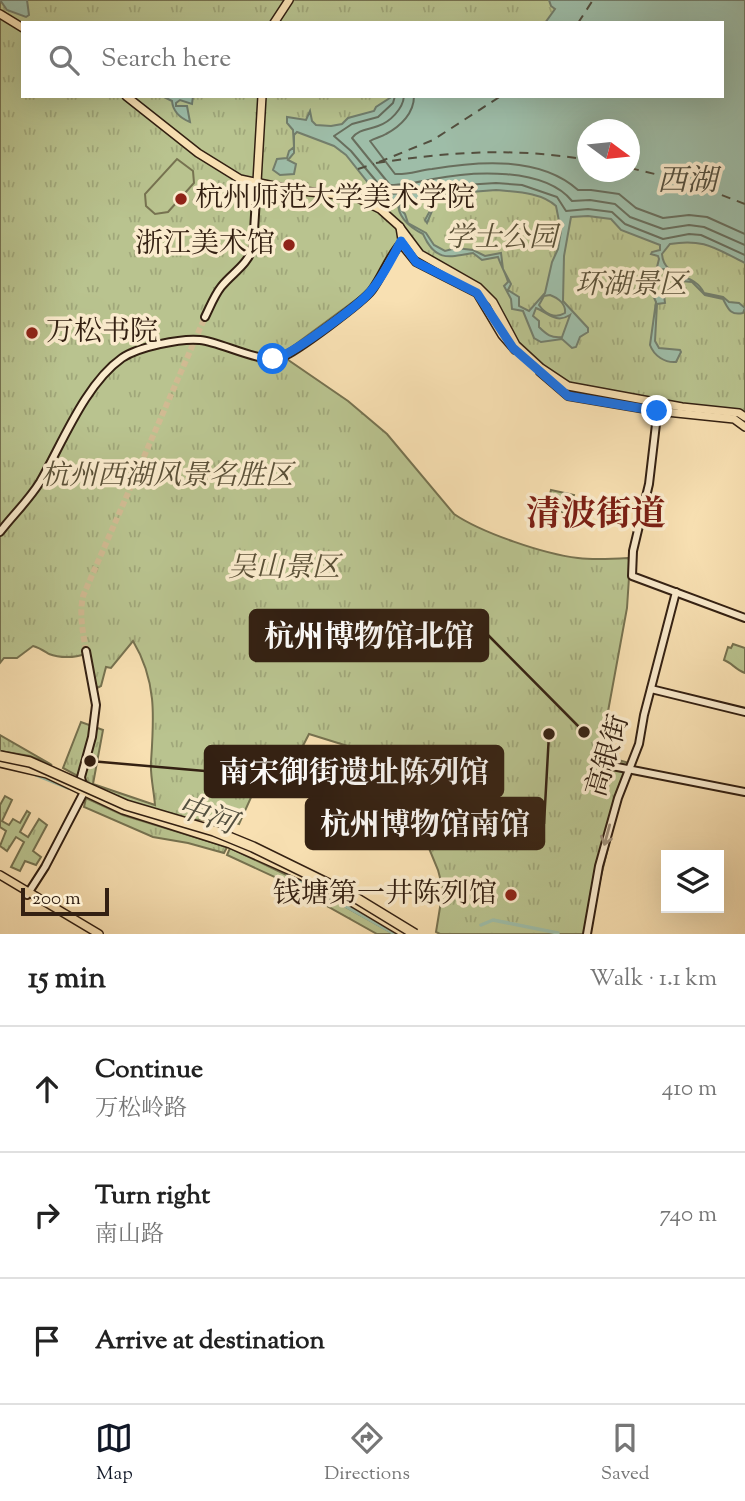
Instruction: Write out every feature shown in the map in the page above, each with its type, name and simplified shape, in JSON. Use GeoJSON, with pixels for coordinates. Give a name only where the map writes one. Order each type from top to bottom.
{"type":"FeatureCollection","features":[{"type":"Feature","properties":{"kind":"highway"},"geometry":{"type":"LineString","coordinates":[[3,757],[48,772],[125,808],[214,834],[252,850],[350,898],[407,934]]}},
{"type":"Feature","properties":{"kind":"highway"},"geometry":{"type":"LineString","coordinates":[[3,757],[30,762],[126,805],[214,831],[244,843],[351,895],[417,934]]}},
{"type":"Feature","properties":{"kind":"main road"},"geometry":{"type":"LineString","coordinates":[[275,21],[289,0]]}},
{"type":"Feature","properties":{"kind":"main road"},"geometry":{"type":"LineString","coordinates":[[0,14],[21,27]]}},
{"type":"Feature","properties":{"kind":"main road"},"geometry":{"type":"LineString","coordinates":[[129,98],[216,166],[240,179],[294,190],[356,197],[380,209],[400,226],[405,240],[420,254],[478,288],[493,302],[516,345],[541,368],[568,386],[658,407],[734,419],[745,427]]}},
{"type":"Feature","properties":{"kind":"main road"},"geometry":{"type":"LineString","coordinates":[[257,182],[262,98]]}},
{"type":"Feature","properties":{"kind":"main road"},"geometry":{"type":"LineString","coordinates":[[658,407],[740,413],[745,417]]}},
{"type":"Feature","properties":{"kind":"main road"},"geometry":{"type":"LineString","coordinates":[[3,757],[31,760],[129,802],[191,820],[265,849],[342,887],[417,934]]}},
{"type":"Feature","properties":{"kind":"main road"},"geometry":{"type":"LineString","coordinates":[[3,757],[27,769],[47,774],[83,794],[123,810],[230,844],[338,895],[407,934]]}},
{"type":"Feature","properties":{"kind":"main road"},"geometry":{"type":"LineString","coordinates":[[0,875],[99,934]]}},
{"type":"Feature","properties":{"kind":"street"},"geometry":{"type":"LineString","coordinates":[[205,317],[220,289],[250,257],[254,237],[257,182]]}},
{"type":"Feature","properties":{"kind":"street"},"geometry":{"type":"LineString","coordinates":[[0,532],[39,482],[71,421],[103,376],[120,359],[139,350],[194,340],[279,359],[297,349],[365,298],[405,240]]}},
{"type":"Feature","properties":{"kind":"street"},"geometry":{"type":"LineString","coordinates":[[658,407],[649,484],[633,551],[632,576],[745,618]]}},
{"type":"Feature","properties":{"kind":"street","name":"高银街"},"geometry":{"type":"LineString","coordinates":[[587,934],[599,866],[618,798],[639,744],[676,592]]}},
{"type":"Feature","properties":{"kind":"street"},"geometry":{"type":"LineString","coordinates":[[28,894],[83,794],[82,780],[96,705],[86,651]]}},
{"type":"Feature","properties":{"kind":"street"},"geometry":{"type":"LineString","coordinates":[[651,689],[745,710]]}},
{"type":"Feature","properties":{"kind":"street"},"geometry":{"type":"LineString","coordinates":[[597,763],[745,792]]}},
{"type":"Feature","properties":{"kind":"green space","name":"杭州西湖风景名胜区"},"geometry":{"type":"Polygon","coordinates":[[[0,0],[745,0],[745,422],[728,414],[574,392],[560,386],[502,326],[482,295],[420,259],[404,234],[377,279],[365,293],[281,355],[348,401],[387,434],[454,514],[514,542],[548,552],[590,559],[628,558],[627,608],[600,755],[629,763],[589,934],[436,932],[443,889],[438,870],[414,812],[383,765],[383,757],[309,734],[290,771],[267,762],[239,824],[223,819],[189,820],[129,802],[84,783],[87,781],[63,768],[81,722],[103,730],[93,784],[155,805],[151,767],[153,730],[150,685],[133,641],[111,668],[106,667],[101,686],[97,688],[85,654],[57,656],[33,646],[17,658],[4,658],[0,663],[0,0]]]}},
{"type":"Feature","properties":{"kind":"green space"},"geometry":{"type":"Polygon","coordinates":[[[177,159],[193,171],[194,183],[168,212],[155,214],[146,206],[145,194],[177,159]]]}},
{"type":"Feature","properties":{"kind":"green space"},"geometry":{"type":"Polygon","coordinates":[[[551,490],[574,495],[570,514],[547,508],[551,490]]]}},
{"type":"Feature","properties":{"kind":"green space"},"geometry":{"type":"Polygon","coordinates":[[[733,644],[745,648],[745,673],[724,660],[728,647],[731,648],[733,644]]]}},
{"type":"Feature","properties":{"kind":"green space"},"geometry":{"type":"Polygon","coordinates":[[[0,735],[52,765],[30,756],[0,751],[0,735]]]}},
{"type":"Feature","properties":{"kind":"green space"},"geometry":{"type":"Polygon","coordinates":[[[5,796],[12,800],[2,821],[9,825],[13,819],[20,823],[27,811],[30,813],[20,832],[28,837],[39,819],[47,825],[33,851],[41,857],[36,865],[25,861],[20,871],[11,867],[24,842],[16,837],[7,851],[0,846],[6,831],[0,827],[0,805],[5,796]]]}},
{"type":"Feature","properties":{"kind":"green space"},"geometry":{"type":"Polygon","coordinates":[[[86,798],[123,815],[227,847],[224,853],[153,837],[84,807],[86,798]]]}},
{"type":"Feature","properties":{"kind":"green space"},"geometry":{"type":"Polygon","coordinates":[[[230,848],[297,880],[294,886],[227,855],[230,848]]]}},
{"type":"Feature","properties":{"kind":"green space"},"geometry":{"type":"Polygon","coordinates":[[[299,881],[394,934],[377,934],[295,888],[299,881]]]}},
{"type":"Feature","properties":{"kind":"water"},"geometry":{"type":"Polygon","coordinates":[[[0,0],[27,0],[29,15],[26,17],[7,10],[0,0]]]}},
{"type":"Feature","properties":{"kind":"water","name":"西湖"},"geometry":{"type":"Polygon","coordinates":[[[549,0],[745,0],[745,263],[717,249],[692,242],[670,244],[662,254],[668,268],[694,281],[704,293],[739,303],[745,308],[743,313],[732,312],[723,299],[705,295],[692,282],[682,281],[664,269],[658,270],[654,291],[657,295],[664,295],[665,303],[657,304],[655,341],[659,348],[681,352],[676,362],[664,360],[650,345],[656,302],[651,291],[659,259],[651,254],[660,250],[660,245],[621,230],[611,219],[571,217],[564,256],[563,301],[588,328],[588,332],[580,337],[576,347],[572,348],[562,339],[541,342],[534,338],[523,311],[512,309],[511,299],[504,286],[508,282],[498,257],[482,260],[473,253],[443,256],[437,253],[423,234],[405,221],[398,207],[398,201],[385,202],[381,199],[346,155],[334,146],[297,132],[294,135],[294,147],[293,130],[287,123],[287,117],[306,120],[310,111],[312,121],[316,125],[342,124],[348,118],[374,111],[390,98],[724,98],[724,21],[546,21],[555,9],[549,0]],[[512,191],[432,195],[435,204],[427,223],[425,220],[431,209],[429,202],[410,199],[402,201],[399,207],[408,223],[426,233],[434,245],[445,251],[456,248],[473,250],[485,256],[501,253],[503,269],[511,284],[508,290],[519,297],[519,306],[529,311],[545,293],[561,231],[556,206],[550,201],[536,195],[512,191]],[[550,295],[544,296],[539,305],[551,315],[561,315],[565,313],[559,300],[550,295]],[[536,308],[533,316],[539,321],[539,327],[544,332],[562,337],[570,315],[552,317],[536,308]]]}},
{"type":"Feature","properties":{"kind":"water"},"geometry":{"type":"Polygon","coordinates":[[[166,98],[193,98],[192,104],[180,100],[176,103],[176,106],[187,106],[190,122],[178,114],[172,101],[166,98]]]}},
{"type":"Feature","properties":{"kind":"water"},"geometry":{"type":"Polygon","coordinates":[[[294,147],[294,153],[288,160],[296,164],[294,174],[280,175],[273,170],[277,159],[287,158],[294,147]]]}},
{"type":"Feature","properties":{"kind":"waterway","name":"中河"},"geometry":{"type":"LineString","coordinates":[[36,775],[68,788]]}},
{"type":"Feature","properties":{"kind":"waterway","name":"中河"},"geometry":{"type":"LineString","coordinates":[[287,873],[395,934]]}},
{"type":"Feature","properties":{"kind":"waterway"},"geometry":{"type":"LineString","coordinates":[[481,925],[493,920],[558,933]]}},
{"type":"Feature","properties":{"kind":"ferry route"},"geometry":{"type":"LineString","coordinates":[[579,21],[593,0]]}},
{"type":"Feature","properties":{"kind":"ferry route"},"geometry":{"type":"LineString","coordinates":[[379,162],[433,140],[498,98]]}},
{"type":"Feature","properties":{"kind":"ferry route"},"geometry":{"type":"LineString","coordinates":[[376,163],[482,152],[534,153],[577,158]]}},
{"type":"Feature","properties":{"kind":"ferry route"},"geometry":{"type":"LineString","coordinates":[[358,169],[374,164]]}},
{"type":"Feature","properties":{"kind":"ferry route"},"geometry":{"type":"LineString","coordinates":[[640,170],[688,182],[745,204]]}},
{"type":"Feature","properties":{"kind":"tunnel"},"geometry":{"type":"LineString","coordinates":[[86,651],[81,617],[83,596],[205,317]]}},
{"type":"Feature","properties":{"kind":"place","name":"杭州师范大学美术学院"},"geometry":{"type":"Point","coordinates":[181,199]}},
{"type":"Feature","properties":{"kind":"place","name":"浙江美术馆"},"geometry":{"type":"Point","coordinates":[289,245]}},
{"type":"Feature","properties":{"kind":"place","name":"万松书院"},"geometry":{"type":"Point","coordinates":[32,333]}},
{"type":"Feature","properties":{"kind":"place","name":"杭州博物馆北馆"},"geometry":{"type":"Point","coordinates":[584,732]}},
{"type":"Feature","properties":{"kind":"place","name":"杭州博物馆南馆"},"geometry":{"type":"Point","coordinates":[549,734]}},
{"type":"Feature","properties":{"kind":"place","name":"南宋御街遗址陈列馆"},"geometry":{"type":"Point","coordinates":[90,761]}},
{"type":"Feature","properties":{"kind":"place","name":"钱塘第一井陈列馆"},"geometry":{"type":"Point","coordinates":[511,895]}},
{"type":"Feature","properties":{"kind":"district","name":"清波街道"},"geometry":{"type":"Point","coordinates":[596,516]}},
{"type":"Feature","properties":{"kind":"route"},"geometry":{"type":"LineString","coordinates":[[273,359],[289,354],[365,298],[401,241],[416,262],[477,293],[513,348],[568,396],[657,411]]}},
{"type":"Feature","properties":{"kind":"park label","name":"学士公园"},"geometry":{"type":"Point","coordinates":[501,239]}},
{"type":"Feature","properties":{"kind":"park label","name":"环湖景区"},"geometry":{"type":"Point","coordinates":[631,286]}},
{"type":"Feature","properties":{"kind":"park label","name":"吴山景区"},"geometry":{"type":"Point","coordinates":[284,569]}}]}
